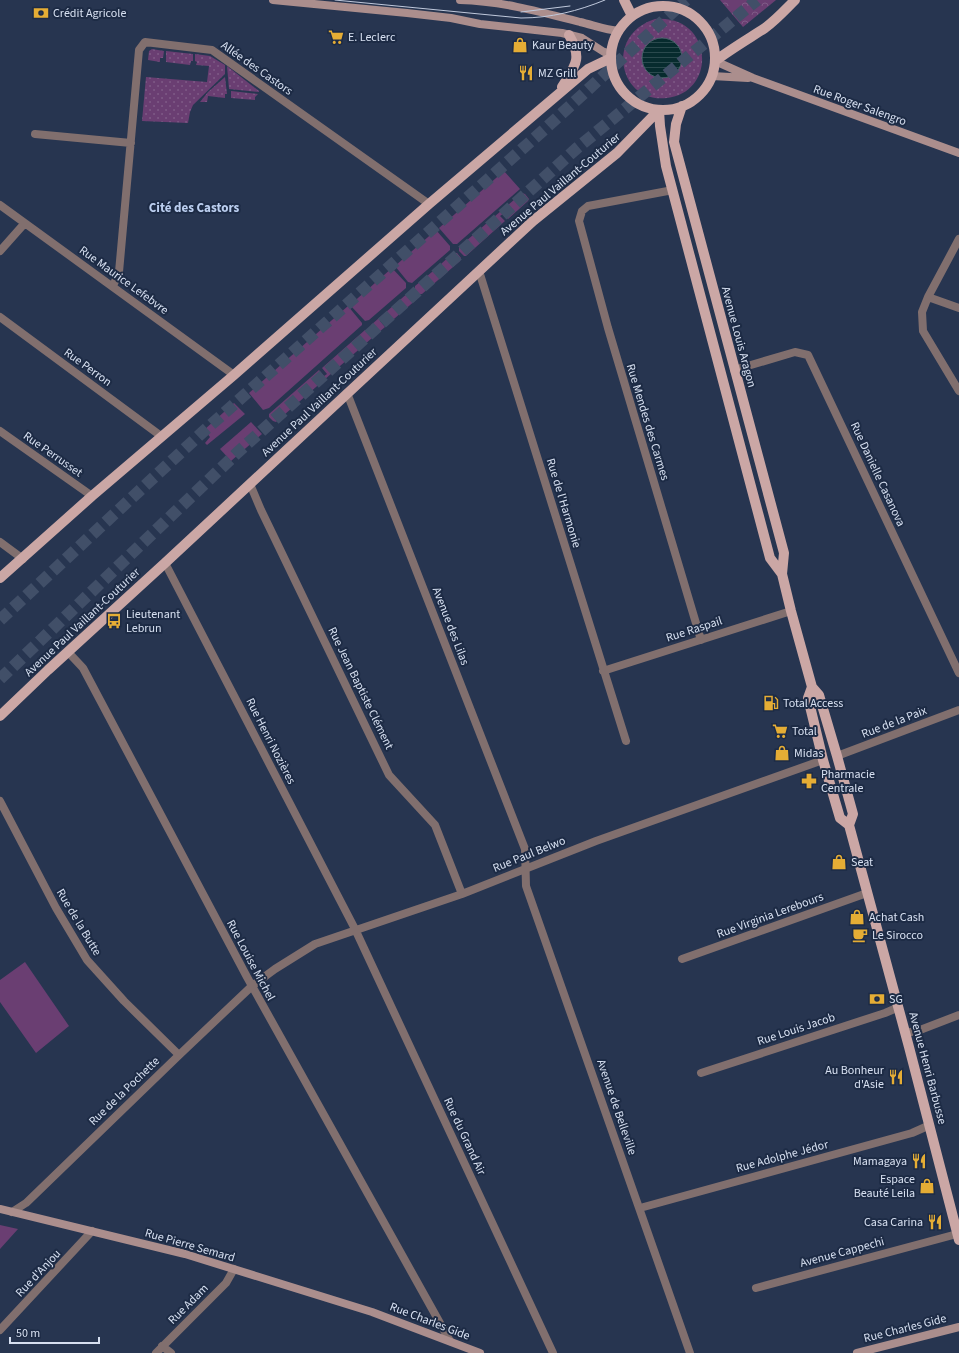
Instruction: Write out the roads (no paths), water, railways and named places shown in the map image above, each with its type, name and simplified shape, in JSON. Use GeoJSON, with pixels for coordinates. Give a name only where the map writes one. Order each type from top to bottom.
{"type":"FeatureCollection","features":[{"type":"Feature","properties":{"kind":"main road"},"geometry":{"type":"LineString","coordinates":[[273,0],[451,18],[480,24],[552,31],[582,38],[611,56]]}},
{"type":"Feature","properties":{"kind":"main road"},"geometry":{"type":"LineString","coordinates":[[460,0],[501,2],[607,30],[619,31]]}},
{"type":"Feature","properties":{"kind":"main road"},"geometry":{"type":"LineString","coordinates":[[624,0],[632,16]]}},
{"type":"Feature","properties":{"kind":"main road"},"geometry":{"type":"LineString","coordinates":[[715,61],[732,48],[765,28],[795,0]]}},
{"type":"Feature","properties":{"kind":"main road"},"geometry":{"type":"LineString","coordinates":[[659,3],[682,9],[690,13],[704,26],[713,42],[715,61],[712,76],[702,92],[693,100],[682,106],[660,110],[641,105],[625,93],[615,77],[611,56],[614,42],[619,31],[627,21],[639,12],[659,3]]}},
{"type":"Feature","properties":{"kind":"main road"},"geometry":{"type":"LineString","coordinates":[[558,95],[578,58],[570,35]]}},
{"type":"Feature","properties":{"kind":"main road"},"geometry":{"type":"LineString","coordinates":[[0,578],[92,496],[234,375],[429,204],[588,70],[611,56]]}},
{"type":"Feature","properties":{"kind":"main road","name":"Rue Roger Salengro"},"geometry":{"type":"LineString","coordinates":[[715,61],[753,78],[959,153]]}},
{"type":"Feature","properties":{"kind":"main road","name":"Rue Roger Salengro"},"geometry":{"type":"LineString","coordinates":[[712,76],[753,78]]}},
{"type":"Feature","properties":{"kind":"main road","name":"Avenue Louis Aragon"},"geometry":{"type":"LineString","coordinates":[[682,106],[676,124],[674,142],[784,553],[782,574],[791,611],[812,687],[819,695],[853,814],[849,825]]}},
{"type":"Feature","properties":{"kind":"main road","name":"Avenue Louis Aragon"},"geometry":{"type":"LineString","coordinates":[[660,110],[660,126],[666,166],[770,558],[782,574]]}},
{"type":"Feature","properties":{"kind":"main road","name":"Avenue Paul Vaillant-Couturier"},"geometry":{"type":"LineString","coordinates":[[0,716],[533,221],[618,154],[660,110]]}},
{"type":"Feature","properties":{"kind":"main road","name":"Avenue Louis Aragon"},"geometry":{"type":"LineString","coordinates":[[812,687],[808,698],[823,760],[840,818],[849,825],[858,856]]}},
{"type":"Feature","properties":{"kind":"main road"},"geometry":{"type":"LineString","coordinates":[[823,760],[837,756]]}},
{"type":"Feature","properties":{"kind":"main road","name":"Avenue Henri Barbusse"},"geometry":{"type":"LineString","coordinates":[[858,856],[906,1033],[958,1237]]}},
{"type":"Feature","properties":{"kind":"main road","name":"Rue Pierre Semard"},"geometry":{"type":"LineString","coordinates":[[0,1209],[185,1254],[372,1312]]}},
{"type":"Feature","properties":{"kind":"main road","name":"Rue Charles Gide"},"geometry":{"type":"LineString","coordinates":[[372,1312],[480,1353]]}},
{"type":"Feature","properties":{"kind":"main road","name":"Rue Charles Gide"},"geometry":{"type":"LineString","coordinates":[[857,1353],[959,1327]]}},
{"type":"Feature","properties":{"kind":"street","name":"Allée des Castors"},"geometry":{"type":"LineString","coordinates":[[113,286],[119,272],[139,50],[145,42],[212,50],[429,204]]}},
{"type":"Feature","properties":{"kind":"street"},"geometry":{"type":"LineString","coordinates":[[35,134],[131,143]]}},
{"type":"Feature","properties":{"kind":"street","name":"Rue Mendes des Carmes"},"geometry":{"type":"LineString","coordinates":[[673,190],[588,206],[582,211],[579,221],[608,328],[701,640]]}},
{"type":"Feature","properties":{"kind":"street","name":"Rue Maurice Lefebvre"},"geometry":{"type":"LineString","coordinates":[[0,206],[113,286],[234,375]]}},
{"type":"Feature","properties":{"kind":"street"},"geometry":{"type":"LineString","coordinates":[[0,250],[24,224]]}},
{"type":"Feature","properties":{"kind":"street"},"geometry":{"type":"LineString","coordinates":[[959,239],[928,297],[922,312],[924,331],[959,391]]}},
{"type":"Feature","properties":{"kind":"street","name":"Rue de l'Harmonie"},"geometry":{"type":"LineString","coordinates":[[479,271],[626,741]]}},
{"type":"Feature","properties":{"kind":"street"},"geometry":{"type":"LineString","coordinates":[[928,297],[959,308]]}},
{"type":"Feature","properties":{"kind":"street","name":"Rue Perron"},"geometry":{"type":"LineString","coordinates":[[0,318],[161,436]]}},
{"type":"Feature","properties":{"kind":"street","name":"Rue Danielle Casanova"},"geometry":{"type":"LineString","coordinates":[[734,370],[795,352],[808,355],[959,673]]}},
{"type":"Feature","properties":{"kind":"street","name":"Avenue des Lilas"},"geometry":{"type":"LineString","coordinates":[[347,393],[525,849],[526,868]]}},
{"type":"Feature","properties":{"kind":"street","name":"Rue Perrusset"},"geometry":{"type":"LineString","coordinates":[[0,431],[92,496]]}},
{"type":"Feature","properties":{"kind":"street","name":"Rue Jean Baptiste Clément"},"geometry":{"type":"LineString","coordinates":[[250,484],[254,496],[389,775],[435,826],[462,894]]}},
{"type":"Feature","properties":{"kind":"street"},"geometry":{"type":"LineString","coordinates":[[0,542],[23,559]]}},
{"type":"Feature","properties":{"kind":"street","name":"Rue Henri Nozières"},"geometry":{"type":"LineString","coordinates":[[165,563],[355,929]]}},
{"type":"Feature","properties":{"kind":"street","name":"Rue Raspail"},"geometry":{"type":"LineString","coordinates":[[604,670],[791,611]]}},
{"type":"Feature","properties":{"kind":"street","name":"Rue Louise Michel"},"geometry":{"type":"LineString","coordinates":[[68,652],[83,668],[252,986],[414,1279],[450,1341]]}},
{"type":"Feature","properties":{"kind":"street","name":"Rue de la Paix"},"geometry":{"type":"LineString","coordinates":[[837,756],[959,710]]}},
{"type":"Feature","properties":{"kind":"street","name":"Rue Paul Belwo"},"geometry":{"type":"LineString","coordinates":[[252,986],[291,958],[315,944],[355,929],[462,894],[596,840],[823,760]]}},
{"type":"Feature","properties":{"kind":"street","name":"Rue de la Butte"},"geometry":{"type":"LineString","coordinates":[[0,801],[56,908],[87,960],[124,1001],[179,1055]]}},
{"type":"Feature","properties":{"kind":"street","name":"Avenue de Belleville"},"geometry":{"type":"LineString","coordinates":[[526,868],[526,886],[690,1353]]}},
{"type":"Feature","properties":{"kind":"street","name":"Rue Virginia Lerebours"},"geometry":{"type":"LineString","coordinates":[[682,959],[867,893]]}},
{"type":"Feature","properties":{"kind":"street","name":"Rue du Grand Air"},"geometry":{"type":"LineString","coordinates":[[355,929],[553,1353]]}},
{"type":"Feature","properties":{"kind":"street","name":"Rue de la Pochette"},"geometry":{"type":"LineString","coordinates":[[12,1212],[26,1203],[252,986]]}},
{"type":"Feature","properties":{"kind":"street","name":"Rue Louis Jacob"},"geometry":{"type":"LineString","coordinates":[[701,1072],[885,1013],[899,1007]]}},
{"type":"Feature","properties":{"kind":"street"},"geometry":{"type":"LineString","coordinates":[[906,1033],[920,1030],[959,1016]]}},
{"type":"Feature","properties":{"kind":"street","name":"Rue Adolphe Jédor"},"geometry":{"type":"LineString","coordinates":[[640,1208],[912,1133],[930,1125]]}},
{"type":"Feature","properties":{"kind":"street","name":"Rue d'Anjou"},"geometry":{"type":"LineString","coordinates":[[0,1330],[92,1231]]}},
{"type":"Feature","properties":{"kind":"street","name":"Avenue Cappechi"},"geometry":{"type":"LineString","coordinates":[[756,1288],[958,1237]]}},
{"type":"Feature","properties":{"kind":"street","name":"Rue Adam"},"geometry":{"type":"LineString","coordinates":[[156,1353],[226,1283],[234,1269]]}},
{"type":"Feature","properties":{"kind":"street"},"geometry":{"type":"LineString","coordinates":[[162,1346],[171,1353]]}},
{"type":"Feature","properties":{"kind":"tunnel"},"geometry":{"type":"LineString","coordinates":[[0,620],[205,430],[547,127],[686,0]]}},
{"type":"Feature","properties":{"kind":"tunnel"},"geometry":{"type":"LineString","coordinates":[[0,679],[237,453],[576,149],[757,0]]}},
{"type":"Feature","properties":{"kind":"tram line"},"geometry":{"type":"LineString","coordinates":[[335,0],[521,18],[543,17],[564,13],[605,0]]}},
{"type":"Feature","properties":{"kind":"tram line"},"geometry":{"type":"LineString","coordinates":[[521,12],[570,6]]}},
{"type":"Feature","properties":{"kind":"place","name":"Crédit Agricole"},"geometry":{"type":"Point","coordinates":[41,13]}},
{"type":"Feature","properties":{"kind":"place","name":"E. Leclerc"},"geometry":{"type":"Point","coordinates":[336,37]}},
{"type":"Feature","properties":{"kind":"place","name":"Kaur Beauty"},"geometry":{"type":"Point","coordinates":[520,45]}},
{"type":"Feature","properties":{"kind":"place","name":"MZ Grill"},"geometry":{"type":"Point","coordinates":[526,73]}},
{"type":"Feature","properties":{"kind":"place","name":"Lieutenant Lebrun"},"geometry":{"type":"Point","coordinates":[114,621]}},
{"type":"Feature","properties":{"kind":"place","name":"Total Access"},"geometry":{"type":"Point","coordinates":[771,703]}},
{"type":"Feature","properties":{"kind":"place","name":"Total"},"geometry":{"type":"Point","coordinates":[780,731]}},
{"type":"Feature","properties":{"kind":"place","name":"Midas"},"geometry":{"type":"Point","coordinates":[782,753]}},
{"type":"Feature","properties":{"kind":"place","name":"Pharmacie Centrale"},"geometry":{"type":"Point","coordinates":[809,781]}},
{"type":"Feature","properties":{"kind":"place","name":"Seat"},"geometry":{"type":"Point","coordinates":[839,862]}},
{"type":"Feature","properties":{"kind":"place","name":"Achat Cash"},"geometry":{"type":"Point","coordinates":[857,917]}},
{"type":"Feature","properties":{"kind":"place","name":"Le Sirocco"},"geometry":{"type":"Point","coordinates":[860,935]}},
{"type":"Feature","properties":{"kind":"place","name":"SG"},"geometry":{"type":"Point","coordinates":[877,999]}},
{"type":"Feature","properties":{"kind":"place","name":"Au Bonheur d'Asie"},"geometry":{"type":"Point","coordinates":[896,1077]}},
{"type":"Feature","properties":{"kind":"place","name":"Mamagaya"},"geometry":{"type":"Point","coordinates":[919,1161]}},
{"type":"Feature","properties":{"kind":"place","name":"Espace Beauté Leila"},"geometry":{"type":"Point","coordinates":[927,1186]}},
{"type":"Feature","properties":{"kind":"place","name":"Casa Carina"},"geometry":{"type":"Point","coordinates":[935,1222]}},
{"type":"Feature","properties":{"kind":"district","name":"Cité des Castors"},"geometry":{"type":"Point","coordinates":[194,207]}}]}
